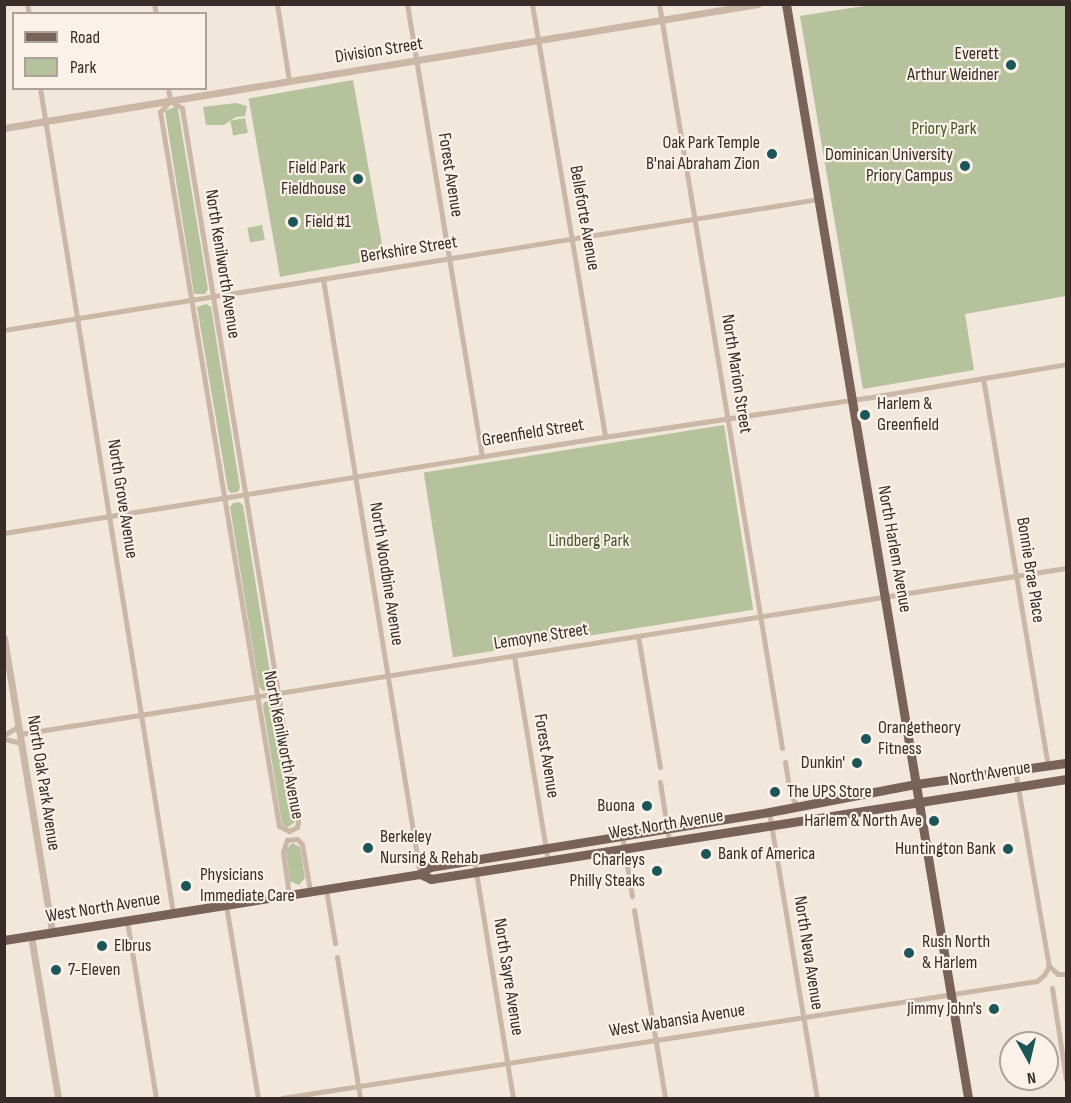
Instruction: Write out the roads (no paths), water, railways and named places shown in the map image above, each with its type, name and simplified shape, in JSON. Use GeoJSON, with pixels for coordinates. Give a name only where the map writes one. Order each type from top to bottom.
{"type":"FeatureCollection","features":[{"type":"Feature","properties":{"kind":"main road","name":"North Harlem Avenue"},"geometry":{"type":"LineString","coordinates":[[786,4],[968,1098]]}},
{"type":"Feature","properties":{"kind":"main road","name":"North Avenue"},"geometry":{"type":"LineString","coordinates":[[916,784],[1066,763]]}},
{"type":"Feature","properties":{"kind":"main road","name":"North Avenue"},"geometry":{"type":"LineString","coordinates":[[919,801],[1066,779]]}},
{"type":"Feature","properties":{"kind":"main road","name":"West North Avenue"},"geometry":{"type":"LineString","coordinates":[[4,940],[420,874],[430,867],[769,812],[916,784]]}},
{"type":"Feature","properties":{"kind":"main road","name":"West North Avenue"},"geometry":{"type":"LineString","coordinates":[[420,874],[431,879],[919,801]]}},
{"type":"Feature","properties":{"kind":"street"},"geometry":{"type":"LineString","coordinates":[[277,4],[289,81]]}},
{"type":"Feature","properties":{"kind":"street","name":"Forest Avenue"},"geometry":{"type":"LineString","coordinates":[[407,4],[482,456]]}},
{"type":"Feature","properties":{"kind":"street","name":"Belleforte Avenue"},"geometry":{"type":"LineString","coordinates":[[532,4],[605,437]]}},
{"type":"Feature","properties":{"kind":"street","name":"North Marion Street"},"geometry":{"type":"LineString","coordinates":[[659,4],[783,748]]}},
{"type":"Feature","properties":{"kind":"street","name":"Division Street"},"geometry":{"type":"LineString","coordinates":[[4,128],[758,4]]}},
{"type":"Feature","properties":{"kind":"street","name":"North Grove Avenue"},"geometry":{"type":"LineString","coordinates":[[40,90],[172,913]]}},
{"type":"Feature","properties":{"kind":"street","name":"North Kenilworth Avenue"},"geometry":{"type":"LineString","coordinates":[[168,90],[170,100],[182,108],[278,693],[298,822],[293,830],[289,831],[279,826],[160,112],[170,100]]}},
{"type":"Feature","properties":{"kind":"street","name":"Berkshire Street"},"geometry":{"type":"LineString","coordinates":[[4,330],[818,200]]}},
{"type":"Feature","properties":{"kind":"street","name":"North Woodbine Avenue"},"geometry":{"type":"LineString","coordinates":[[323,279],[420,874]]}},
{"type":"Feature","properties":{"kind":"street","name":"Greenfield Street"},"geometry":{"type":"LineString","coordinates":[[4,533],[1066,364]]}},
{"type":"Feature","properties":{"kind":"street","name":"Bonnie Brae Place"},"geometry":{"type":"LineString","coordinates":[[983,378],[1048,766]]}},
{"type":"Feature","properties":{"kind":"street","name":"Lemoyne Street"},"geometry":{"type":"LineString","coordinates":[[20,730],[141,715],[1066,568]]}},
{"type":"Feature","properties":{"kind":"street"},"geometry":{"type":"LineString","coordinates":[[638,636],[660,767]]}},
{"type":"Feature","properties":{"kind":"street","name":"North Oak Park Avenue"},"geometry":{"type":"LineString","coordinates":[[4,638],[52,932]]}},
{"type":"Feature","properties":{"kind":"street","name":"Forest Avenue"},"geometry":{"type":"LineString","coordinates":[[514,656],[548,861]]}},
{"type":"Feature","properties":{"kind":"street"},"geometry":{"type":"LineString","coordinates":[[4,737],[20,730]]}},
{"type":"Feature","properties":{"kind":"street"},"geometry":{"type":"LineString","coordinates":[[4,737],[22,743]]}},
{"type":"Feature","properties":{"kind":"street"},"geometry":{"type":"LineString","coordinates":[[785,762],[792,807]]}},
{"type":"Feature","properties":{"kind":"street"},"geometry":{"type":"LineString","coordinates":[[1015,770],[1049,966],[1058,974],[1066,974]]}},
{"type":"Feature","properties":{"kind":"street"},"geometry":{"type":"LineString","coordinates":[[660,782],[669,841]]}},
{"type":"Feature","properties":{"kind":"street","name":"North Neva Avenue"},"geometry":{"type":"LineString","coordinates":[[769,812],[817,1098]]}},
{"type":"Feature","properties":{"kind":"street"},"geometry":{"type":"LineString","coordinates":[[622,836],[632,896]]}},
{"type":"Feature","properties":{"kind":"street","name":"North Kenilworth Avenue"},"geometry":{"type":"LineString","coordinates":[[289,895],[283,852],[287,840],[297,839],[302,844],[310,891]]}},
{"type":"Feature","properties":{"kind":"street","name":"North Sayre Avenue"},"geometry":{"type":"LineString","coordinates":[[474,860],[513,1098]]}},
{"type":"Feature","properties":{"kind":"street"},"geometry":{"type":"LineString","coordinates":[[326,889],[335,943]]}},
{"type":"Feature","properties":{"kind":"street"},"geometry":{"type":"LineString","coordinates":[[226,905],[258,1098]]}},
{"type":"Feature","properties":{"kind":"street"},"geometry":{"type":"LineString","coordinates":[[634,910],[665,1098]]}},
{"type":"Feature","properties":{"kind":"street"},"geometry":{"type":"LineString","coordinates":[[127,921],[156,1098]]}},
{"type":"Feature","properties":{"kind":"street"},"geometry":{"type":"LineString","coordinates":[[31,936],[58,1098]]}},
{"type":"Feature","properties":{"kind":"street"},"geometry":{"type":"LineString","coordinates":[[337,957],[360,1098]]}},
{"type":"Feature","properties":{"kind":"street","name":"West Wabansia Avenue"},"geometry":{"type":"LineString","coordinates":[[282,1098],[1037,981],[1049,966]]}},
{"type":"Feature","properties":{"kind":"street"},"geometry":{"type":"LineString","coordinates":[[1052,988],[1066,1079]]}},
{"type":"Feature","properties":{"kind":"place","name":"Everett Arthur Weidner"},"geometry":{"type":"Point","coordinates":[1011,65]}},
{"type":"Feature","properties":{"kind":"place","name":"Oak Park Temple B'nai Abraham Zion"},"geometry":{"type":"Point","coordinates":[772,154]}},
{"type":"Feature","properties":{"kind":"place","name":"Dominican University Priory Campus"},"geometry":{"type":"Point","coordinates":[965,166]}},
{"type":"Feature","properties":{"kind":"place","name":"Field Park Fieldhouse"},"geometry":{"type":"Point","coordinates":[358,179]}},
{"type":"Feature","properties":{"kind":"place","name":"Field #1"},"geometry":{"type":"Point","coordinates":[293,222]}},
{"type":"Feature","properties":{"kind":"place","name":"Harlem & Greenfield"},"geometry":{"type":"Point","coordinates":[865,415]}},
{"type":"Feature","properties":{"kind":"place","name":"Orangetheory Fitness"},"geometry":{"type":"Point","coordinates":[866,739]}},
{"type":"Feature","properties":{"kind":"place","name":"Dunkin'"},"geometry":{"type":"Point","coordinates":[857,763]}},
{"type":"Feature","properties":{"kind":"place","name":"The UPS Store"},"geometry":{"type":"Point","coordinates":[775,792]}},
{"type":"Feature","properties":{"kind":"place","name":"Buona"},"geometry":{"type":"Point","coordinates":[647,806]}},
{"type":"Feature","properties":{"kind":"place","name":"Harlem & North Ave"},"geometry":{"type":"Point","coordinates":[934,821]}},
{"type":"Feature","properties":{"kind":"place","name":"Berkeley Nursing & Rehab"},"geometry":{"type":"Point","coordinates":[368,848]}},
{"type":"Feature","properties":{"kind":"place","name":"Huntington Bank"},"geometry":{"type":"Point","coordinates":[1008,849]}},
{"type":"Feature","properties":{"kind":"place","name":"Bank of America"},"geometry":{"type":"Point","coordinates":[706,854]}},
{"type":"Feature","properties":{"kind":"place","name":"Charleys Philly Steaks"},"geometry":{"type":"Point","coordinates":[657,871]}},
{"type":"Feature","properties":{"kind":"place","name":"Physicians Immediate Care"},"geometry":{"type":"Point","coordinates":[186,886]}},
{"type":"Feature","properties":{"kind":"place","name":"Elbrus"},"geometry":{"type":"Point","coordinates":[102,946]}},
{"type":"Feature","properties":{"kind":"place","name":"Rush North & Harlem"},"geometry":{"type":"Point","coordinates":[909,953]}},
{"type":"Feature","properties":{"kind":"place","name":"7-Eleven"},"geometry":{"type":"Point","coordinates":[56,970]}},
{"type":"Feature","properties":{"kind":"place","name":"Jimmy John's"},"geometry":{"type":"Point","coordinates":[994,1009]}},
{"type":"Feature","properties":{"kind":"park label","name":"Priory Park"},"geometry":{"type":"Point","coordinates":[944,129]}},
{"type":"Feature","properties":{"kind":"park label","name":"Lindberg Park"},"geometry":{"type":"Point","coordinates":[589,541]}}]}
